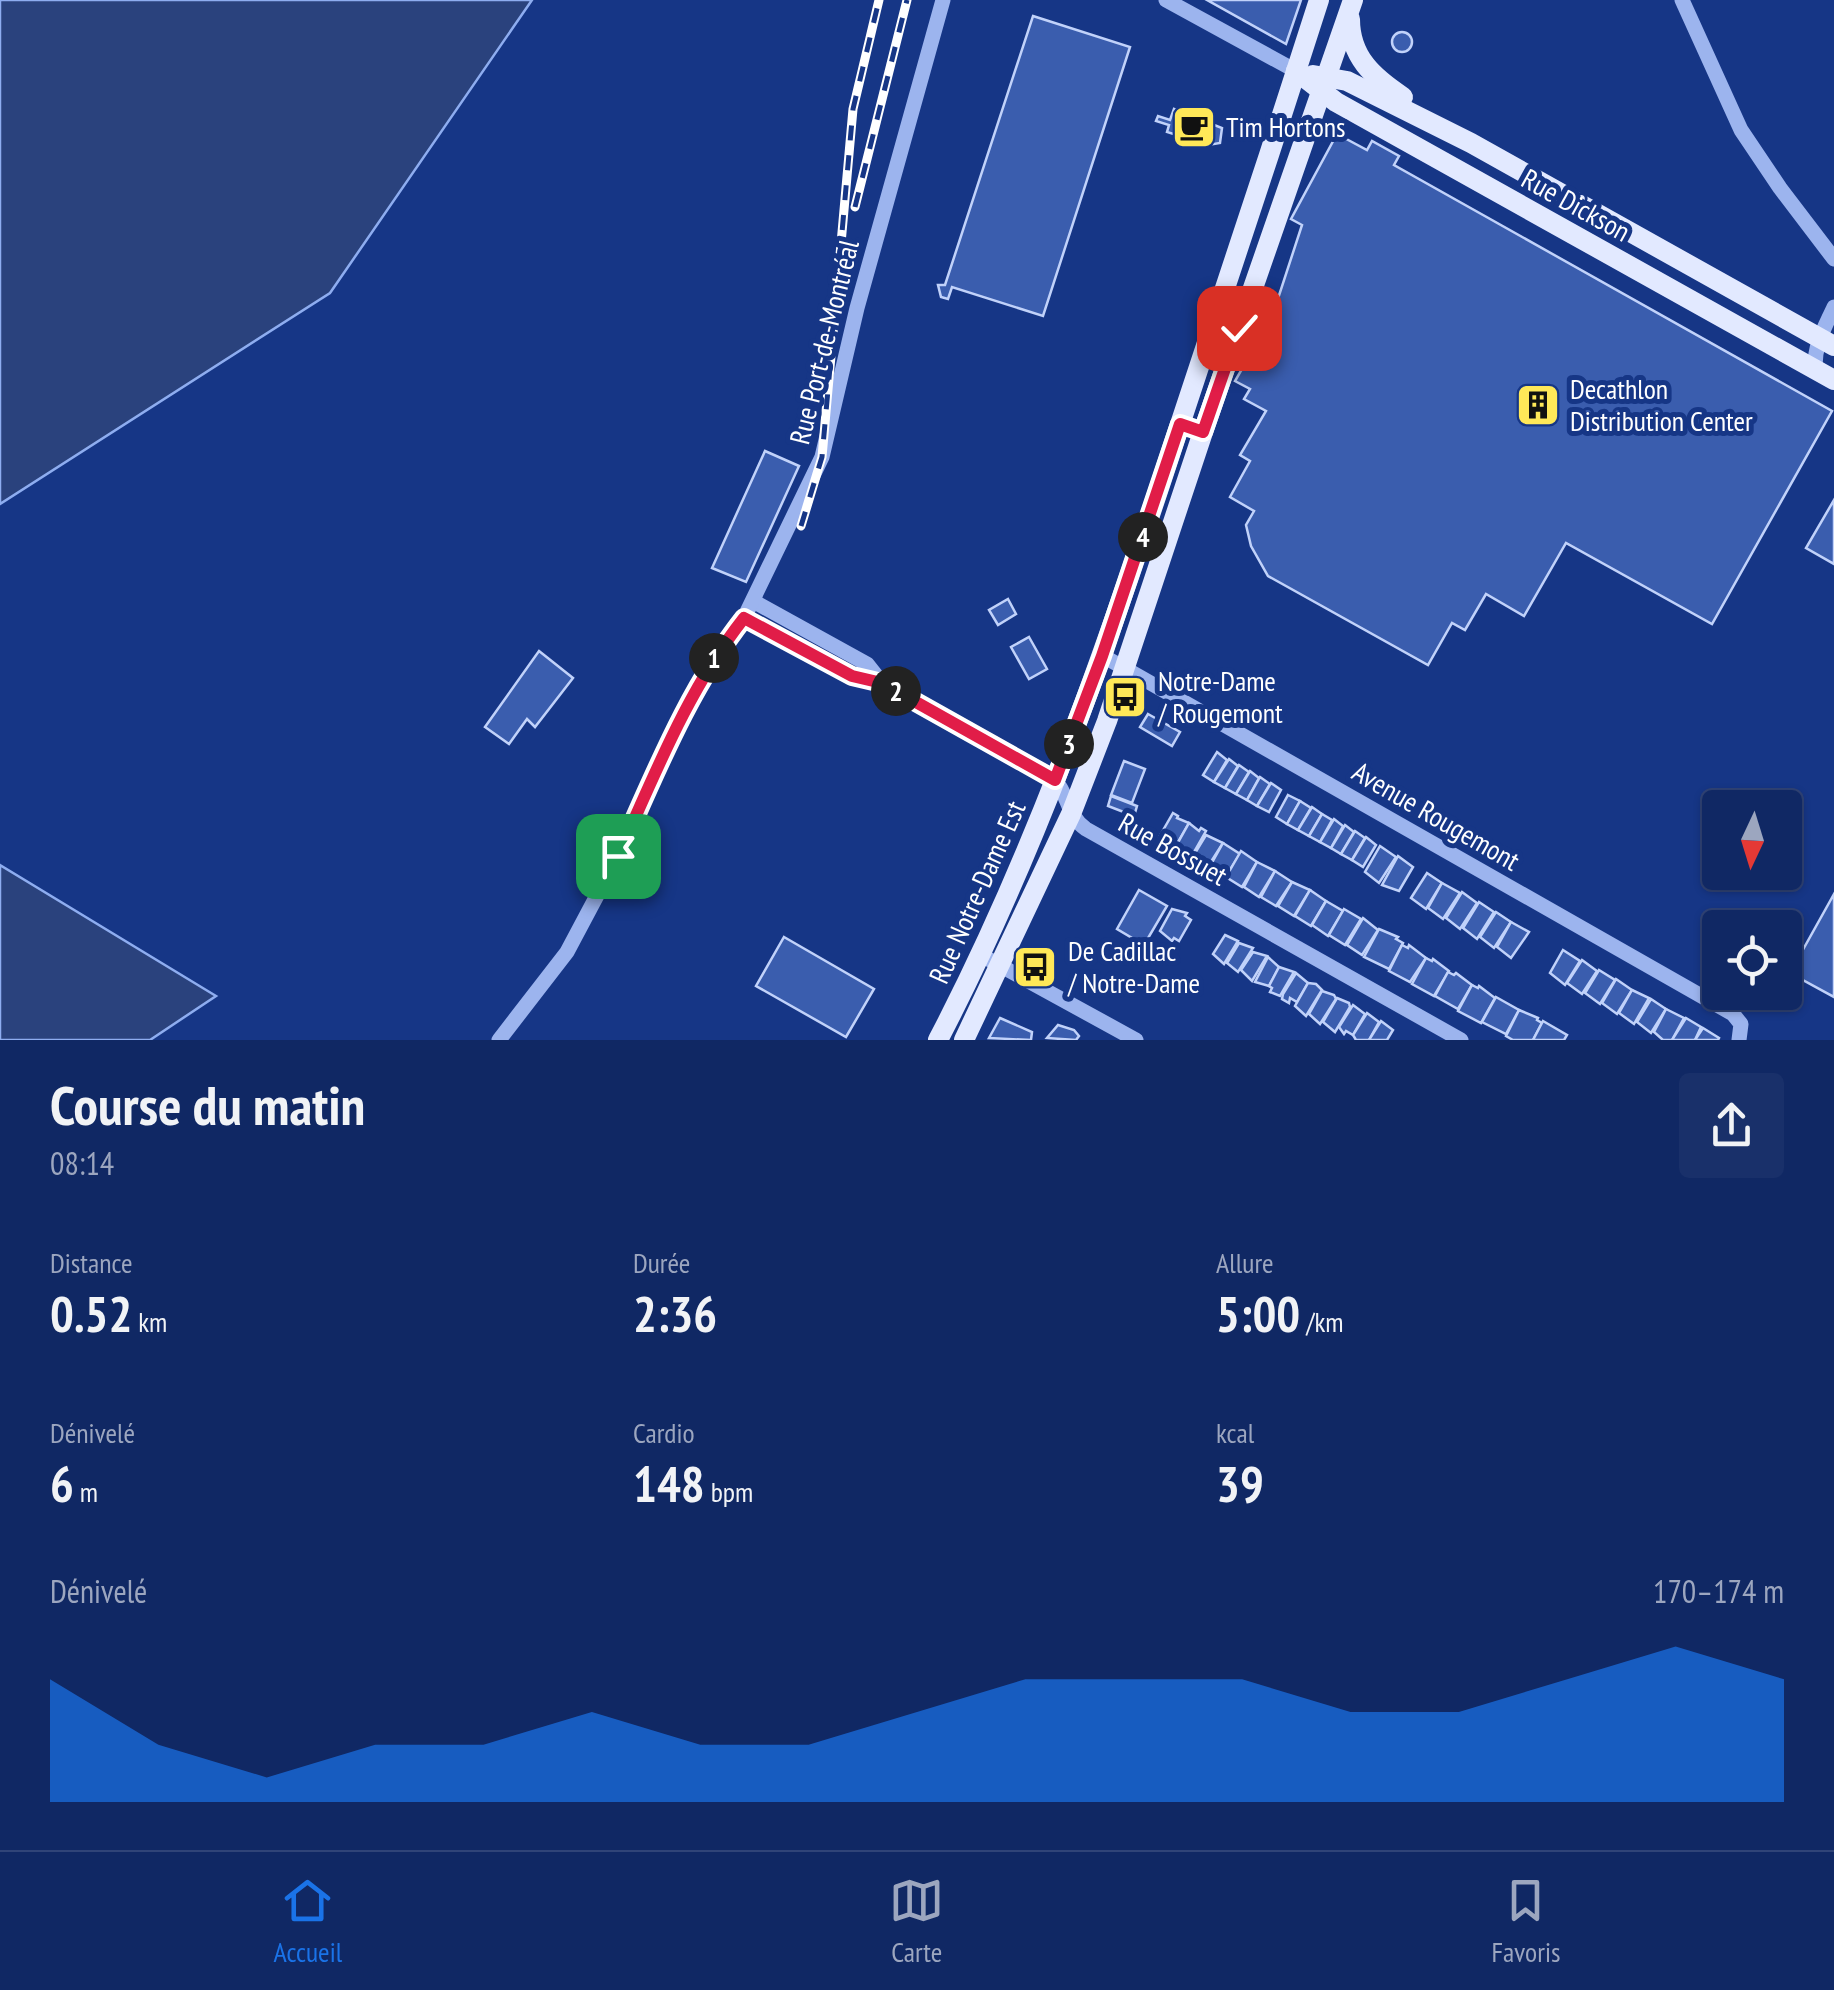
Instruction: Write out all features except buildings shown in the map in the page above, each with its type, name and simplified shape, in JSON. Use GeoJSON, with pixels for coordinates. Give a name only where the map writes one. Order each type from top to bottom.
{"type":"FeatureCollection","features":[{"type":"Feature","properties":{"kind":"main road","name":"Rue Notre-Dame Est"},"geometry":{"type":"LineString","coordinates":[[938,1040],[981,955],[1102,656],[1319,0]]}},
{"type":"Feature","properties":{"kind":"main road","name":"Rue Notre-Dame Est"},"geometry":{"type":"LineString","coordinates":[[964,1040],[1070,814],[1125,669],[1351,4]]}},
{"type":"Feature","properties":{"kind":"main road"},"geometry":{"type":"LineString","coordinates":[[1351,4],[1352,44],[1368,70],[1472,143]]}},
{"type":"Feature","properties":{"kind":"main road","name":"Rue Dickson"},"geometry":{"type":"LineString","coordinates":[[1296,71],[1825,375]]}},
{"type":"Feature","properties":{"kind":"main road","name":"Rue Dickson"},"geometry":{"type":"LineString","coordinates":[[1323,84],[1347,81],[1472,143],[1826,342]]}},
{"type":"Feature","properties":{"kind":"main road"},"geometry":{"type":"LineString","coordinates":[[1630,266],[1644,239]]}},
{"type":"Feature","properties":{"kind":"main road"},"geometry":{"type":"LineString","coordinates":[[1708,310],[1722,283]]}},
{"type":"Feature","properties":{"kind":"main road"},"geometry":{"type":"LineString","coordinates":[[1180,424],[1203,432]]}},
{"type":"Feature","properties":{"kind":"street","name":"Rue Port-de-Montréal"},"geometry":{"type":"LineString","coordinates":[[499,1040],[567,952],[618,856],[690,701],[716,654],[744,618],[822,457],[857,308],[944,0]]}},
{"type":"Feature","properties":{"kind":"street","name":"Rue Dickson"},"geometry":{"type":"LineString","coordinates":[[1166,0],[1296,71]]}},
{"type":"Feature","properties":{"kind":"street"},"geometry":{"type":"LineString","coordinates":[[1682,0],[1742,130],[1834,258]]}},
{"type":"Feature","properties":{"kind":"street"},"geometry":{"type":"LineString","coordinates":[[1825,375],[1814,354],[1826,342],[1834,307]]}},
{"type":"Feature","properties":{"kind":"street"},"geometry":{"type":"LineString","coordinates":[[753,601],[866,664],[882,683]]}},
{"type":"Feature","properties":{"kind":"street"},"geometry":{"type":"LineString","coordinates":[[744,618],[852,676],[882,683],[1055,780],[1070,814]]}},
{"type":"Feature","properties":{"kind":"street","name":"Avenue Rougemont"},"geometry":{"type":"LineString","coordinates":[[1102,656],[1732,1014],[1740,1032]]}},
{"type":"Feature","properties":{"kind":"street","name":"Rue Bossuet"},"geometry":{"type":"LineString","coordinates":[[1070,814],[1086,829],[1461,1040]]}},
{"type":"Feature","properties":{"kind":"street"},"geometry":{"type":"LineString","coordinates":[[981,955],[1136,1040]]}},
{"type":"Feature","properties":{"kind":"water"},"geometry":{"type":"Polygon","coordinates":[[[0,0],[532,0],[330,293],[0,504],[0,0]]]}},
{"type":"Feature","properties":{"kind":"water"},"geometry":{"type":"Polygon","coordinates":[[[0,865],[216,996],[150,1040],[0,1040],[0,865]]]}},
{"type":"Feature","properties":{"kind":"railway"},"geometry":{"type":"LineString","coordinates":[[801,526],[822,457],[853,109],[879,0]]}},
{"type":"Feature","properties":{"kind":"railway"},"geometry":{"type":"LineString","coordinates":[[855,207],[907,0]]}},
{"type":"Feature","properties":{"kind":"place","name":"Tim Hortons"},"geometry":{"type":"Point","coordinates":[1194,127]}},
{"type":"Feature","properties":{"kind":"place","name":"Decathlon Distribution Center"},"geometry":{"type":"Point","coordinates":[1538,405]}},
{"type":"Feature","properties":{"kind":"place","name":"Notre-Dame / Rougemont"},"geometry":{"type":"Point","coordinates":[1125,697]}},
{"type":"Feature","properties":{"kind":"place","name":"De Cadillac / Notre-Dame"},"geometry":{"type":"Point","coordinates":[1035,967]}},
{"type":"Feature","properties":{"kind":"route"},"geometry":{"type":"LineString","coordinates":[[618,856],[690,701],[716,654],[744,618],[852,676],[882,683],[1055,780],[1102,656],[1180,424],[1203,432],[1239,328]]}}]}
